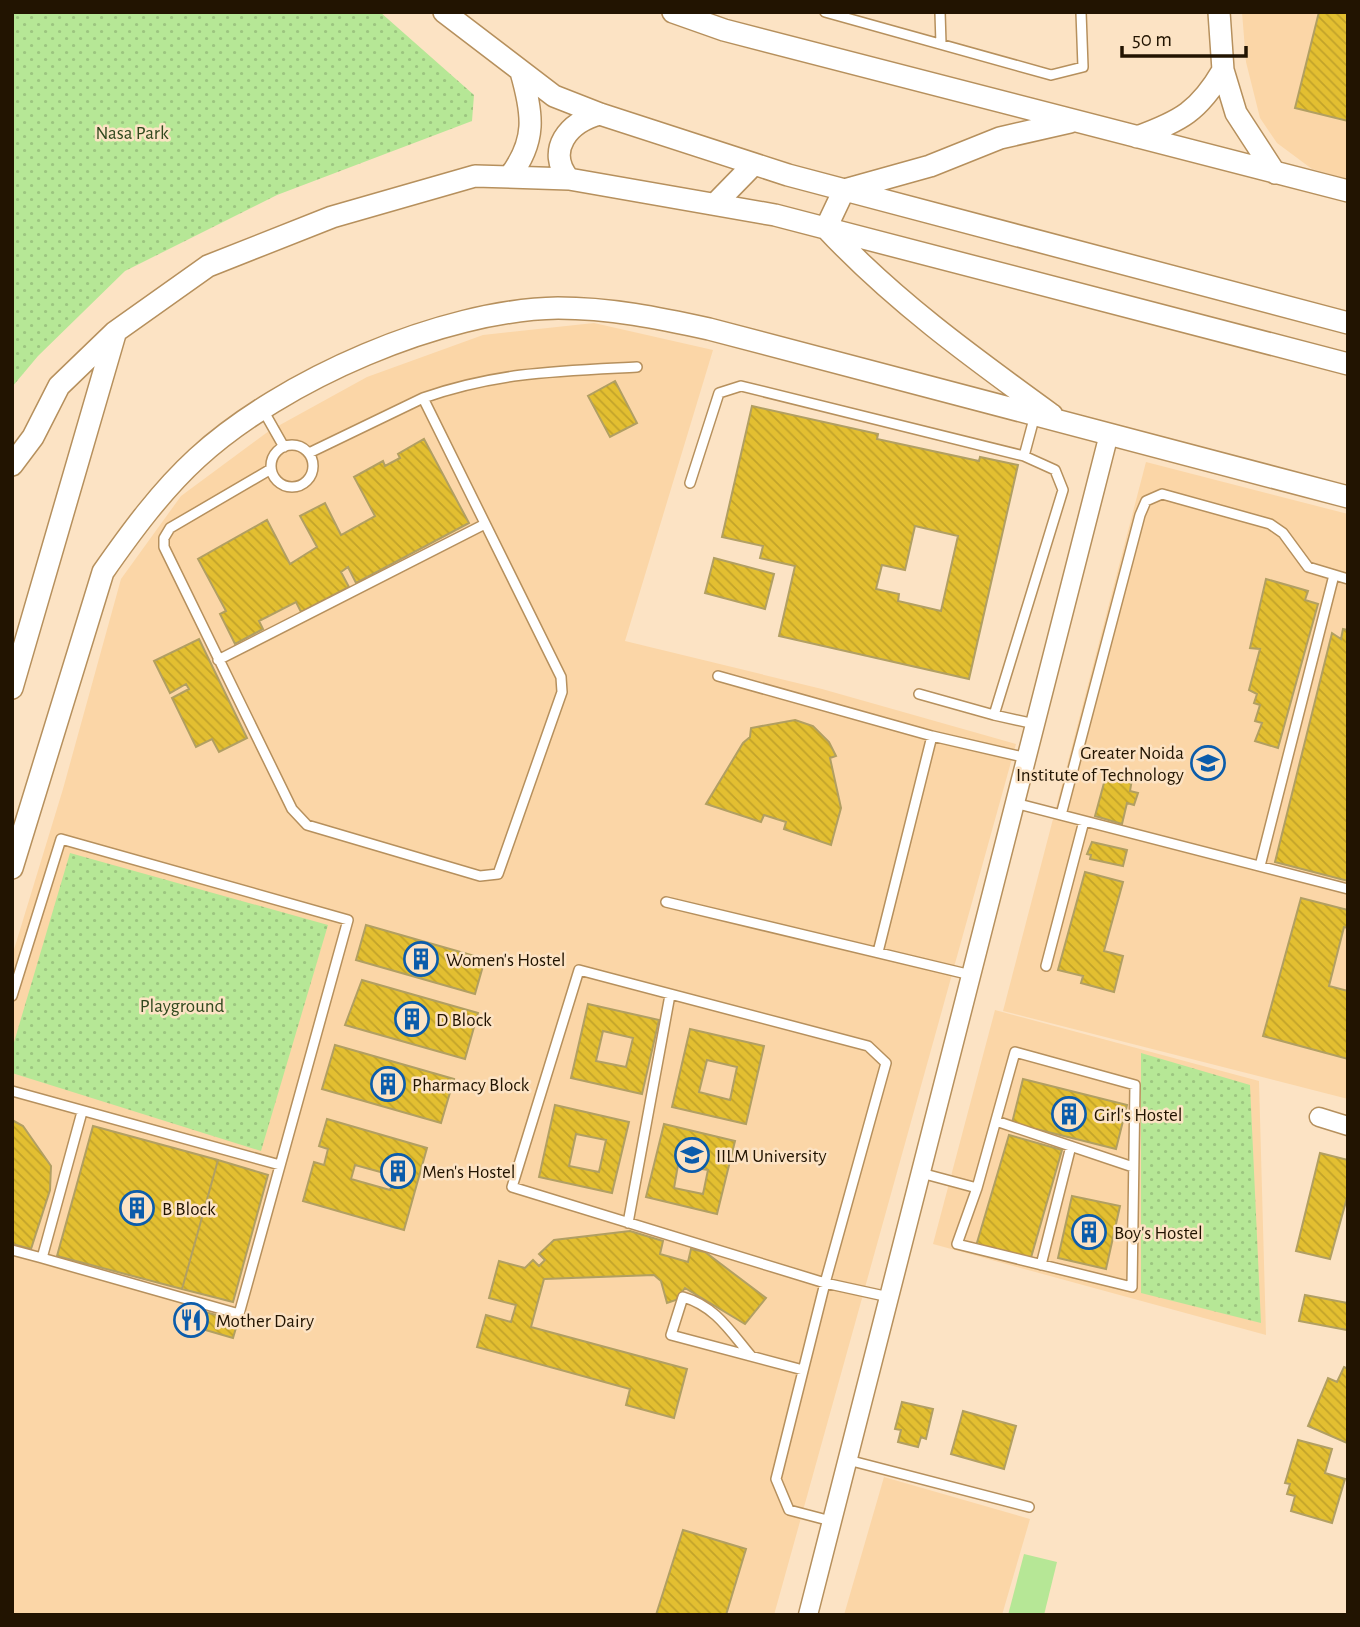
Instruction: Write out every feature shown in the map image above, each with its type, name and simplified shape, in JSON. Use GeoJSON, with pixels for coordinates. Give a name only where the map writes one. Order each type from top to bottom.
{"type":"FeatureCollection","features":[{"type":"Feature","properties":{"kind":"street"},"geometry":{"type":"LineString","coordinates":[[444,12],[554,96],[600,114],[844,190],[1348,323]]}},
{"type":"Feature","properties":{"kind":"street"},"geometry":{"type":"LineString","coordinates":[[673,12],[724,30],[1348,191]]}},
{"type":"Feature","properties":{"kind":"street"},"geometry":{"type":"LineString","coordinates":[[1219,12],[1223,70],[1236,113],[1275,173]]}},
{"type":"Feature","properties":{"kind":"street"},"geometry":{"type":"LineString","coordinates":[[1137,137],[1165,127],[1196,109],[1223,70]]}},
{"type":"Feature","properties":{"kind":"street"},"geometry":{"type":"LineString","coordinates":[[509,177],[522,160],[532,120],[521,72]]}},
{"type":"Feature","properties":{"kind":"street"},"geometry":{"type":"LineString","coordinates":[[569,179],[560,161],[562,139],[576,125],[600,114]]}},
{"type":"Feature","properties":{"kind":"street"},"geometry":{"type":"LineString","coordinates":[[826,228],[844,190],[930,166],[1000,138],[1075,121]]}},
{"type":"Feature","properties":{"kind":"street"},"geometry":{"type":"LineString","coordinates":[[715,204],[754,164]]}},
{"type":"Feature","properties":{"kind":"street"},"geometry":{"type":"LineString","coordinates":[[12,465],[33,437],[59,386],[115,332],[208,266],[332,217],[475,176],[569,179],[715,204],[826,228],[1348,364]]}},
{"type":"Feature","properties":{"kind":"street"},"geometry":{"type":"LineString","coordinates":[[826,228],[862,267],[944,337],[1062,422]]}},
{"type":"Feature","properties":{"kind":"street"},"geometry":{"type":"LineString","coordinates":[[1274,303],[1348,309]]}},
{"type":"Feature","properties":{"kind":"street"},"geometry":{"type":"LineString","coordinates":[[12,868],[103,572],[157,502],[196,459],[238,424],[361,357],[438,327],[497,314],[557,308],[636,313],[1348,497]]}},
{"type":"Feature","properties":{"kind":"street"},"geometry":{"type":"LineString","coordinates":[[12,688],[115,332]]}},
{"type":"Feature","properties":{"kind":"street"},"geometry":{"type":"LineString","coordinates":[[1263,342],[1348,379]]}},
{"type":"Feature","properties":{"kind":"street"},"geometry":{"type":"LineString","coordinates":[[808,1615],[1109,434]]}},
{"type":"Feature","properties":{"kind":"street"},"geometry":{"type":"LineString","coordinates":[[1320,1117],[1348,1126]]}},
{"type":"Feature","properties":{"kind":"lane"},"geometry":{"type":"LineString","coordinates":[[825,12],[1051,75],[1083,67],[1081,12]]}},
{"type":"Feature","properties":{"kind":"lane"},"geometry":{"type":"LineString","coordinates":[[940,12],[941,44]]}},
{"type":"Feature","properties":{"kind":"lane"},"geometry":{"type":"LineString","coordinates":[[309,453],[423,398],[468,382],[517,373],[637,367]]}},
{"type":"Feature","properties":{"kind":"lane"},"geometry":{"type":"LineString","coordinates":[[690,483],[719,393],[741,386],[1024,456],[1055,470],[1063,490],[994,715]]}},
{"type":"Feature","properties":{"kind":"lane"},"geometry":{"type":"LineString","coordinates":[[309,453],[297,446],[284,447],[274,456],[271,469],[178,522],[164,538],[169,562],[300,819],[307,825],[480,876],[498,874],[562,692],[561,677],[423,398]]}},
{"type":"Feature","properties":{"kind":"lane"},"geometry":{"type":"LineString","coordinates":[[262,410],[284,447]]}},
{"type":"Feature","properties":{"kind":"lane"},"geometry":{"type":"LineString","coordinates":[[1024,456],[1035,415]]}},
{"type":"Feature","properties":{"kind":"lane"},"geometry":{"type":"LineString","coordinates":[[271,469],[283,485],[297,486],[312,473],[309,453]]}},
{"type":"Feature","properties":{"kind":"lane"},"geometry":{"type":"LineString","coordinates":[[1061,815],[1140,515],[1146,501],[1162,495],[1270,524],[1283,533],[1308,567],[1348,579]]}},
{"type":"Feature","properties":{"kind":"lane"},"geometry":{"type":"LineString","coordinates":[[218,660],[485,524]]}},
{"type":"Feature","properties":{"kind":"lane"},"geometry":{"type":"LineString","coordinates":[[1260,866],[1334,575]]}},
{"type":"Feature","properties":{"kind":"lane"},"geometry":{"type":"LineString","coordinates":[[718,676],[932,736],[1027,758]]}},
{"type":"Feature","properties":{"kind":"lane"},"geometry":{"type":"LineString","coordinates":[[919,694],[1035,724]]}},
{"type":"Feature","properties":{"kind":"lane"},"geometry":{"type":"LineString","coordinates":[[878,953],[932,736]]}},
{"type":"Feature","properties":{"kind":"lane"},"geometry":{"type":"LineString","coordinates":[[1015,803],[1348,888]]}},
{"type":"Feature","properties":{"kind":"lane"},"geometry":{"type":"LineString","coordinates":[[1046,966],[1084,821]]}},
{"type":"Feature","properties":{"kind":"lane"},"geometry":{"type":"LineString","coordinates":[[12,996],[61,839],[348,920],[239,1314],[12,1250]]}},
{"type":"Feature","properties":{"kind":"lane"},"geometry":{"type":"LineString","coordinates":[[666,902],[971,975]]}},
{"type":"Feature","properties":{"kind":"lane"},"geometry":{"type":"LineString","coordinates":[[831,1521],[789,1510],[776,1479],[825,1283],[886,1063],[869,1046],[579,970],[512,1187],[825,1283],[890,1297]]}},
{"type":"Feature","properties":{"kind":"lane"},"geometry":{"type":"LineString","coordinates":[[628,1223],[670,995]]}},
{"type":"Feature","properties":{"kind":"lane"},"geometry":{"type":"LineString","coordinates":[[1015,1052],[1135,1085],[1133,1167],[1132,1287],[957,1244],[977,1188],[1015,1052]]}},
{"type":"Feature","properties":{"kind":"lane"},"geometry":{"type":"LineString","coordinates":[[12,1091],[280,1165]]}},
{"type":"Feature","properties":{"kind":"lane"},"geometry":{"type":"LineString","coordinates":[[42,1258],[82,1112]]}},
{"type":"Feature","properties":{"kind":"lane"},"geometry":{"type":"LineString","coordinates":[[996,1121],[1133,1167]]}},
{"type":"Feature","properties":{"kind":"lane"},"geometry":{"type":"LineString","coordinates":[[1041,1265],[1071,1146]]}},
{"type":"Feature","properties":{"kind":"lane"},"geometry":{"type":"LineString","coordinates":[[921,1173],[977,1188]]}},
{"type":"Feature","properties":{"kind":"lane"},"geometry":{"type":"LineString","coordinates":[[751,1356],[715,1312],[698,1301],[683,1297],[671,1335],[803,1370]]}},
{"type":"Feature","properties":{"kind":"lane"},"geometry":{"type":"LineString","coordinates":[[848,1460],[1028,1507]]}},
{"type":"Feature","properties":{"kind":"shaded area"},"geometry":{"type":"Polygon","coordinates":[[[1242,12],[1348,12],[1348,179],[1312,169],[1277,143],[1260,118],[1246,62],[1242,12]]]}},
{"type":"Feature","properties":{"kind":"shaded area"},"geometry":{"type":"Polygon","coordinates":[[[594,323],[713,350],[625,641],[822,689],[1016,744],[774,1615],[12,1615],[12,956],[63,789],[121,579],[181,496],[269,431],[367,377],[483,335],[594,323]]]}},
{"type":"Feature","properties":{"kind":"shaded area","name":"Greater Noida Institute of Technology"},"geometry":{"type":"Polygon","coordinates":[[[1146,462],[1348,514],[1348,1099],[1003,1011],[1146,462]]]}},
{"type":"Feature","properties":{"kind":"shaded area"},"geometry":{"type":"Polygon","coordinates":[[[995,1010],[1259,1081],[1266,1335],[933,1244],[995,1010]]]}},
{"type":"Feature","properties":{"kind":"shaded area"},"geometry":{"type":"Polygon","coordinates":[[[884,1477],[1030,1519],[1002,1615],[844,1615],[884,1477]]]}},
{"type":"Feature","properties":{"kind":"green space","name":"Nasa Park"},"geometry":{"type":"Polygon","coordinates":[[[12,12],[380,12],[474,95],[472,121],[277,195],[125,271],[38,356],[12,387],[12,12]]]}},
{"type":"Feature","properties":{"kind":"green space","name":"Playground"},"geometry":{"type":"Polygon","coordinates":[[[70,853],[328,925],[261,1151],[12,1073],[12,1049],[70,853]]]}},
{"type":"Feature","properties":{"kind":"green space"},"geometry":{"type":"Polygon","coordinates":[[[1141,1053],[1250,1085],[1261,1323],[1141,1293],[1141,1053]]]}},
{"type":"Feature","properties":{"kind":"green space"},"geometry":{"type":"Polygon","coordinates":[[[1024,1554],[1057,1562],[1044,1615],[1008,1615],[1024,1554]]]}},
{"type":"Feature","properties":{"kind":"building"},"geometry":{"type":"Polygon","coordinates":[[[1319,12],[1348,12],[1348,121],[1295,108],[1319,12]]]}},
{"type":"Feature","properties":{"kind":"building"},"geometry":{"type":"Polygon","coordinates":[[[615,381],[637,423],[610,437],[588,396],[615,381]]]}},
{"type":"Feature","properties":{"kind":"building"},"geometry":{"type":"Polygon","coordinates":[[[752,406],[878,434],[877,439],[979,461],[980,457],[1018,465],[969,679],[779,636],[795,566],[760,558],[763,546],[722,537],[752,406]],[[915,526],[905,570],[882,565],[876,589],[899,594],[898,601],[941,611],[958,536],[915,526]]]}},
{"type":"Feature","properties":{"kind":"building"},"geometry":{"type":"Polygon","coordinates":[[[424,439],[469,523],[356,583],[348,567],[341,572],[349,587],[301,612],[296,602],[259,621],[263,629],[235,644],[220,614],[226,611],[198,559],[267,520],[290,564],[317,547],[300,516],[325,503],[341,535],[375,516],[354,477],[383,461],[385,466],[400,458],[398,454],[424,439]]]}},
{"type":"Feature","properties":{"kind":"building"},"geometry":{"type":"Polygon","coordinates":[[[714,558],[774,574],[765,609],[705,593],[714,558]]]}},
{"type":"Feature","properties":{"kind":"building"},"geometry":{"type":"Polygon","coordinates":[[[1266,579],[1308,591],[1305,600],[1318,604],[1278,748],[1255,741],[1262,723],[1255,721],[1260,705],[1254,703],[1257,694],[1249,690],[1260,649],[1250,648],[1266,579]]]}},
{"type":"Feature","properties":{"kind":"building"},"geometry":{"type":"Polygon","coordinates":[[[1343,629],[1348,630],[1348,881],[1275,862],[1332,633],[1341,639],[1343,629]]]}},
{"type":"Feature","properties":{"kind":"building"},"geometry":{"type":"Polygon","coordinates":[[[199,639],[247,738],[219,752],[212,739],[196,747],[172,698],[189,689],[186,684],[170,693],[154,661],[199,639]]]}},
{"type":"Feature","properties":{"kind":"building"},"geometry":{"type":"Polygon","coordinates":[[[795,720],[813,726],[829,742],[836,756],[830,758],[841,808],[831,845],[784,829],[786,822],[764,815],[761,822],[706,804],[743,743],[750,737],[751,728],[795,720]]]}},
{"type":"Feature","properties":{"kind":"building"},"geometry":{"type":"Polygon","coordinates":[[[1107,772],[1132,779],[1130,791],[1138,793],[1134,805],[1127,803],[1122,824],[1095,816],[1107,772]]]}},
{"type":"Feature","properties":{"kind":"building"},"geometry":{"type":"Polygon","coordinates":[[[1092,842],[1127,850],[1123,866],[1090,859],[1091,855],[1087,854],[1092,842]]]}},
{"type":"Feature","properties":{"kind":"building"},"geometry":{"type":"Polygon","coordinates":[[[1085,872],[1123,882],[1104,951],[1123,956],[1114,992],[1081,983],[1083,976],[1058,970],[1085,872]]]}},
{"type":"Feature","properties":{"kind":"building"},"geometry":{"type":"Polygon","coordinates":[[[1301,898],[1348,910],[1348,928],[1344,927],[1329,986],[1348,991],[1348,1059],[1263,1036],[1301,898]]]}},
{"type":"Feature","properties":{"kind":"building","name":"Women's Hostel"},"geometry":{"type":"Polygon","coordinates":[[[366,925],[485,959],[475,994],[356,960],[366,925]]]}},
{"type":"Feature","properties":{"kind":"building","name":"D Block"},"geometry":{"type":"Polygon","coordinates":[[[362,980],[478,1013],[465,1059],[345,1025],[362,980]]]}},
{"type":"Feature","properties":{"kind":"building"},"geometry":{"type":"Polygon","coordinates":[[[588,1004],[659,1020],[642,1094],[571,1078],[588,1004]],[[603,1031],[596,1061],[626,1067],[633,1038],[603,1031]]]}},
{"type":"Feature","properties":{"kind":"building"},"geometry":{"type":"Polygon","coordinates":[[[690,1029],[764,1046],[746,1124],[672,1107],[690,1029]],[[707,1060],[699,1092],[730,1100],[737,1067],[707,1060]]]}},
{"type":"Feature","properties":{"kind":"building","name":"Pharmacy Block"},"geometry":{"type":"Polygon","coordinates":[[[335,1045],[454,1079],[441,1123],[322,1089],[335,1045]]]}},
{"type":"Feature","properties":{"kind":"building","name":"Girl's Hostel"},"geometry":{"type":"Polygon","coordinates":[[[1023,1079],[1127,1105],[1116,1149],[1012,1123],[1023,1079]]]}},
{"type":"Feature","properties":{"kind":"building"},"geometry":{"type":"Polygon","coordinates":[[[555,1105],[629,1122],[612,1193],[539,1177],[555,1105]],[[576,1134],[569,1166],[599,1172],[606,1140],[576,1134]]]}},
{"type":"Feature","properties":{"kind":"building","name":"Men's Hostel"},"geometry":{"type":"Polygon","coordinates":[[[327,1119],[427,1148],[404,1230],[303,1201],[314,1162],[324,1165],[328,1149],[319,1146],[327,1119]],[[355,1165],[351,1179],[390,1190],[395,1176],[355,1165]]]}},
{"type":"Feature","properties":{"kind":"building"},"geometry":{"type":"Polygon","coordinates":[[[12,1120],[23,1126],[51,1166],[50,1190],[31,1249],[12,1244],[12,1120]]]}},
{"type":"Feature","properties":{"kind":"building"},"geometry":{"type":"Polygon","coordinates":[[[664,1124],[735,1141],[717,1214],[646,1197],[664,1124]],[[678,1165],[674,1188],[703,1194],[708,1170],[678,1165]]]}},
{"type":"Feature","properties":{"kind":"building","name":"B Block"},"geometry":{"type":"Polygon","coordinates":[[[93,1126],[218,1160],[182,1289],[57,1256],[93,1126]]]}},
{"type":"Feature","properties":{"kind":"building"},"geometry":{"type":"Polygon","coordinates":[[[1009,1135],[1062,1150],[1030,1261],[976,1246],[1009,1135]]]}},
{"type":"Feature","properties":{"kind":"building"},"geometry":{"type":"Polygon","coordinates":[[[1320,1153],[1348,1160],[1348,1194],[1330,1259],[1296,1251],[1320,1153]]]}},
{"type":"Feature","properties":{"kind":"building"},"geometry":{"type":"Polygon","coordinates":[[[218,1160],[268,1175],[233,1302],[182,1289],[218,1160]]]}},
{"type":"Feature","properties":{"kind":"building","name":"Boy's Hostel"},"geometry":{"type":"Polygon","coordinates":[[[1072,1196],[1120,1206],[1106,1269],[1058,1258],[1072,1196]]]}},
{"type":"Feature","properties":{"kind":"building"},"geometry":{"type":"Polygon","coordinates":[[[630,1231],[663,1241],[660,1254],[688,1262],[691,1249],[705,1252],[766,1298],[745,1324],[685,1288],[676,1300],[667,1303],[661,1281],[654,1275],[544,1279],[531,1327],[687,1369],[674,1418],[626,1405],[630,1389],[477,1347],[486,1315],[511,1322],[516,1305],[489,1298],[499,1261],[525,1268],[533,1260],[539,1266],[545,1260],[539,1254],[554,1240],[630,1231]]]}},
{"type":"Feature","properties":{"kind":"building"},"geometry":{"type":"Polygon","coordinates":[[[1305,1295],[1348,1303],[1347,1330],[1299,1321],[1305,1295]]]}},
{"type":"Feature","properties":{"kind":"building"},"geometry":{"type":"Polygon","coordinates":[[[183,1306],[238,1321],[233,1338],[178,1322],[183,1306]]]}},
{"type":"Feature","properties":{"kind":"building"},"geometry":{"type":"Polygon","coordinates":[[[1344,1367],[1348,1369],[1347,1443],[1308,1426],[1328,1378],[1337,1382],[1344,1367]]]}},
{"type":"Feature","properties":{"kind":"building"},"geometry":{"type":"Polygon","coordinates":[[[902,1402],[933,1409],[926,1439],[921,1437],[918,1447],[898,1442],[901,1430],[895,1429],[902,1402]]]}},
{"type":"Feature","properties":{"kind":"building"},"geometry":{"type":"Polygon","coordinates":[[[963,1411],[1016,1426],[1004,1469],[951,1454],[963,1411]]]}},
{"type":"Feature","properties":{"kind":"building"},"geometry":{"type":"Polygon","coordinates":[[[1298,1440],[1332,1449],[1325,1473],[1345,1479],[1332,1523],[1291,1511],[1295,1496],[1287,1494],[1290,1484],[1285,1483],[1298,1440]]]}},
{"type":"Feature","properties":{"kind":"building"},"geometry":{"type":"Polygon","coordinates":[[[683,1530],[746,1549],[726,1615],[656,1615],[683,1530]]]}},
{"type":"Feature","properties":{"kind":"place","name":"Greater Noida Institute of Technology"},"geometry":{"type":"Point","coordinates":[1208,763]}},
{"type":"Feature","properties":{"kind":"place","name":"Women's Hostel"},"geometry":{"type":"Point","coordinates":[421,959]}},
{"type":"Feature","properties":{"kind":"place","name":"D Block"},"geometry":{"type":"Point","coordinates":[412,1019]}},
{"type":"Feature","properties":{"kind":"place","name":"Pharmacy Block"},"geometry":{"type":"Point","coordinates":[388,1084]}},
{"type":"Feature","properties":{"kind":"place","name":"Girl's Hostel"},"geometry":{"type":"Point","coordinates":[1069,1114]}},
{"type":"Feature","properties":{"kind":"place","name":"IILM University"},"geometry":{"type":"Point","coordinates":[692,1155]}},
{"type":"Feature","properties":{"kind":"place","name":"Men's Hostel"},"geometry":{"type":"Point","coordinates":[398,1171]}},
{"type":"Feature","properties":{"kind":"place","name":"B Block"},"geometry":{"type":"Point","coordinates":[137,1208]}},
{"type":"Feature","properties":{"kind":"place","name":"Boy's Hostel"},"geometry":{"type":"Point","coordinates":[1089,1232]}},
{"type":"Feature","properties":{"kind":"place","name":"Mother Dairy"},"geometry":{"type":"Point","coordinates":[191,1320]}}]}
